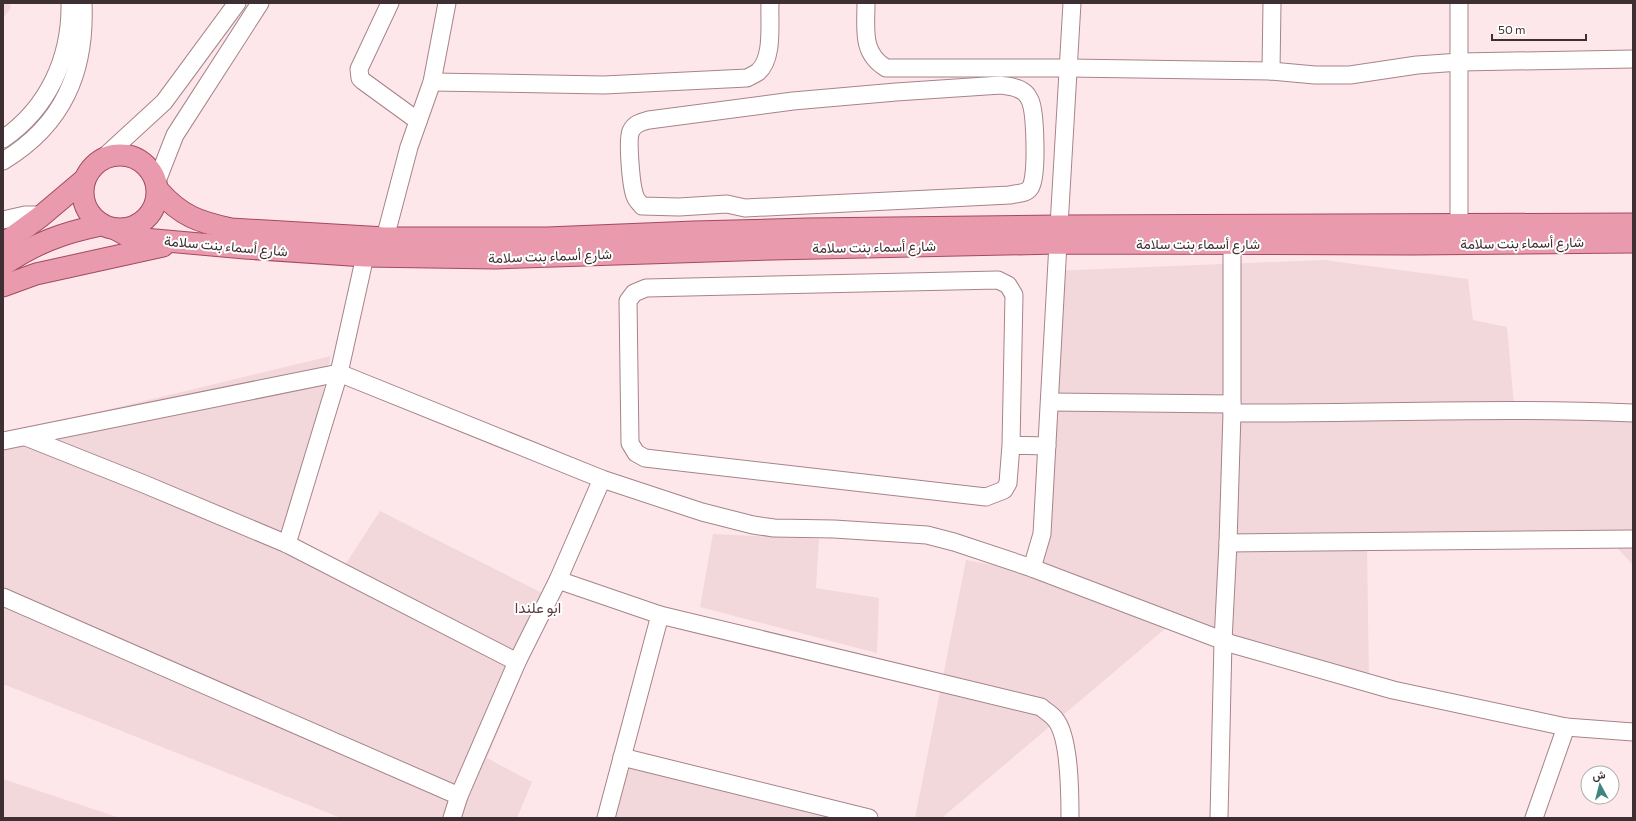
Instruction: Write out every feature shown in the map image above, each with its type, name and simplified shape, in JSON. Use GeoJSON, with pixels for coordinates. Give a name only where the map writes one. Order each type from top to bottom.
{"type":"FeatureCollection","features":[{"type":"Feature","properties":{"kind":"main road"},"geometry":{"type":"LineString","coordinates":[[3,265],[26,250],[59,235],[109,227],[134,228],[144,222],[152,213],[157,203],[158,186],[148,167],[134,157],[118,155],[102,159],[92,167],[85,179],[82,192],[84,204],[91,216],[109,227]]}},
{"type":"Feature","properties":{"kind":"main road"},"geometry":{"type":"LineString","coordinates":[[3,244],[43,215],[85,179]]}},
{"type":"Feature","properties":{"kind":"main road","name":"شارع أسماء بنت سلامة"},"geometry":{"type":"LineString","coordinates":[[158,186],[171,205],[188,216],[210,224],[231,229],[385,238],[547,238],[784,229],[1059,235],[1232,244],[1633,242]]}},
{"type":"Feature","properties":{"kind":"main road","name":"شارع أسماء بنت سلامة"},"geometry":{"type":"LineString","coordinates":[[109,227],[128,236],[178,243],[364,256],[495,258],[764,249],[1059,235],[1459,225],[1633,224]]}},
{"type":"Feature","properties":{"kind":"main road"},"geometry":{"type":"LineString","coordinates":[[3,286],[36,274],[178,243]]}},
{"type":"Feature","properties":{"kind":"street"},"geometry":{"type":"LineString","coordinates":[[3,139],[29,118],[54,82],[64,54],[68,31],[70,3]]}},
{"type":"Feature","properties":{"kind":"street"},"geometry":{"type":"LineString","coordinates":[[3,161],[28,143],[44,128],[60,109],[71,88],[81,43],[83,3]]}},
{"type":"Feature","properties":{"kind":"street"},"geometry":{"type":"LineString","coordinates":[[102,159],[164,102],[237,3]]}},
{"type":"Feature","properties":{"kind":"street"},"geometry":{"type":"LineString","coordinates":[[158,186],[175,135],[260,3]]}},
{"type":"Feature","properties":{"kind":"street"},"geometry":{"type":"LineString","coordinates":[[390,3],[359,69],[359,74],[363,81],[418,121]]}},
{"type":"Feature","properties":{"kind":"street"},"geometry":{"type":"LineString","coordinates":[[385,238],[418,121],[432,82],[447,3]]}},
{"type":"Feature","properties":{"kind":"street"},"geometry":{"type":"LineString","coordinates":[[432,82],[604,85],[747,78],[758,72],[764,64],[768,54],[770,3]]}},
{"type":"Feature","properties":{"kind":"street"},"geometry":{"type":"LineString","coordinates":[[866,3],[867,46],[873,58],[886,68],[1069,68],[1271,71],[1315,75],[1350,75],[1417,65],[1460,62],[1633,59]]}},
{"type":"Feature","properties":{"kind":"street"},"geometry":{"type":"LineString","coordinates":[[1032,568],[1042,534],[1072,3]]}},
{"type":"Feature","properties":{"kind":"street"},"geometry":{"type":"LineString","coordinates":[[1271,71],[1272,3]]}},
{"type":"Feature","properties":{"kind":"street"},"geometry":{"type":"LineString","coordinates":[[1459,3],[1459,225]]}},
{"type":"Feature","properties":{"kind":"street"},"geometry":{"type":"LineString","coordinates":[[1001,85],[1019,88],[1027,95],[1031,102],[1035,151],[1033,184],[1026,192],[1010,195],[745,208],[727,204],[654,207],[642,206],[636,198],[633,188],[630,157],[630,133],[639,122],[759,105],[896,92],[1001,85]]}},
{"type":"Feature","properties":{"kind":"street"},"geometry":{"type":"LineString","coordinates":[[1035,151],[1064,149]]}},
{"type":"Feature","properties":{"kind":"street"},"geometry":{"type":"LineString","coordinates":[[3,220],[25,215],[43,215]]}},
{"type":"Feature","properties":{"kind":"street"},"geometry":{"type":"LineString","coordinates":[[1219,818],[1223,641],[1228,543],[1232,408],[1232,244]]}},
{"type":"Feature","properties":{"kind":"street"},"geometry":{"type":"LineString","coordinates":[[287,544],[339,373],[364,256]]}},
{"type":"Feature","properties":{"kind":"street"},"geometry":{"type":"LineString","coordinates":[[998,280],[1008,285],[1014,295],[1011,445],[1008,483],[1004,490],[986,497],[645,458],[636,453],[630,443],[628,301],[634,293],[646,288],[998,280]]}},
{"type":"Feature","properties":{"kind":"street"},"geometry":{"type":"LineString","coordinates":[[3,441],[339,373],[602,478],[702,512],[753,525],[774,528],[834,529],[927,535],[954,542],[1032,568],[1223,641],[1393,690],[1566,727],[1633,732]]}},
{"type":"Feature","properties":{"kind":"street"},"geometry":{"type":"LineString","coordinates":[[1050,402],[1232,408],[1323,414],[1496,411],[1600,412],[1633,414]]}},
{"type":"Feature","properties":{"kind":"street"},"geometry":{"type":"LineString","coordinates":[[26,437],[144,484],[287,544],[517,662]]}},
{"type":"Feature","properties":{"kind":"street"},"geometry":{"type":"LineString","coordinates":[[1011,445],[1047,446]]}},
{"type":"Feature","properties":{"kind":"street"},"geometry":{"type":"LineString","coordinates":[[452,818],[459,796],[517,662],[558,580],[602,478]]}},
{"type":"Feature","properties":{"kind":"street"},"geometry":{"type":"LineString","coordinates":[[1228,543],[1633,539]]}},
{"type":"Feature","properties":{"kind":"street"},"geometry":{"type":"LineString","coordinates":[[558,580],[660,615],[1040,707],[1055,719],[1063,739],[1070,775],[1070,818]]}},
{"type":"Feature","properties":{"kind":"street"},"geometry":{"type":"LineString","coordinates":[[3,597],[459,796]]}},
{"type":"Feature","properties":{"kind":"street"},"geometry":{"type":"LineString","coordinates":[[606,818],[660,615]]}},
{"type":"Feature","properties":{"kind":"street"},"geometry":{"type":"LineString","coordinates":[[1534,818],[1566,727]]}},
{"type":"Feature","properties":{"kind":"street"},"geometry":{"type":"LineString","coordinates":[[622,757],[869,818]]}},
{"type":"Feature","properties":{"kind":"shaded area"},"geometry":{"type":"Polygon","coordinates":[[[3,3],[9,3],[11,8],[3,18],[3,3]]]}},
{"type":"Feature","properties":{"kind":"shaded area"},"geometry":{"type":"Polygon","coordinates":[[[1324,260],[1468,279],[1473,320],[1507,327],[1515,417],[1633,415],[1633,565],[1608,538],[1367,545],[1369,683],[1166,628],[944,816],[944,818],[915,818],[966,560],[1041,574],[1051,271],[1324,260]]]}},
{"type":"Feature","properties":{"kind":"shaded area"},"geometry":{"type":"Polygon","coordinates":[[[331,356],[290,539],[345,565],[380,511],[554,599],[487,758],[532,782],[517,818],[341,818],[3,684],[3,435],[331,356]]]}},
{"type":"Feature","properties":{"kind":"shaded area"},"geometry":{"type":"Polygon","coordinates":[[[713,534],[819,539],[816,588],[879,598],[877,653],[700,607],[713,534]]]}},
{"type":"Feature","properties":{"kind":"shaded area"},"geometry":{"type":"Polygon","coordinates":[[[623,758],[878,818],[607,818],[623,758]]]}},
{"type":"Feature","properties":{"kind":"shaded area"},"geometry":{"type":"Polygon","coordinates":[[[3,779],[120,818],[3,818],[3,779]]]}},
{"type":"Feature","properties":{"kind":"district","name":"ابو علندا"},"geometry":{"type":"Point","coordinates":[538,608]}}]}
